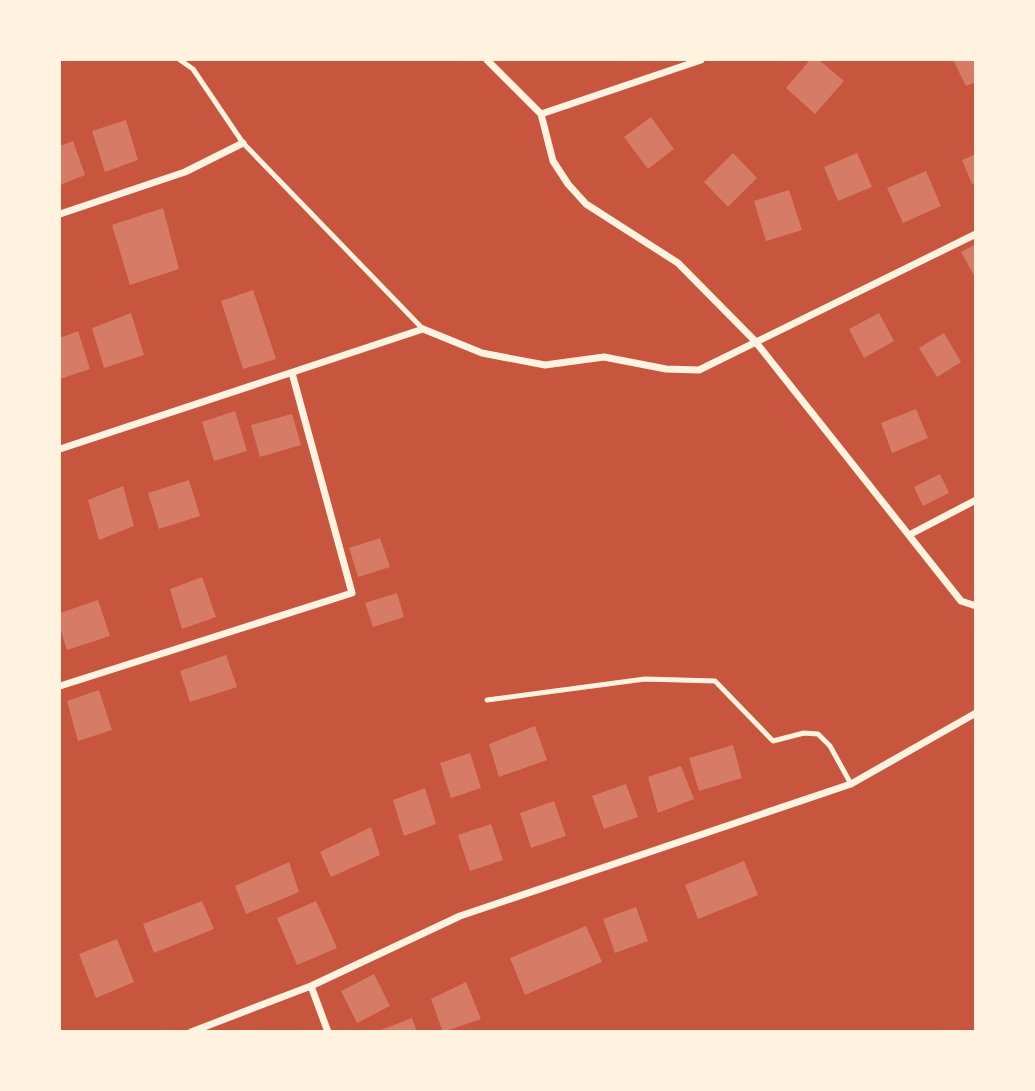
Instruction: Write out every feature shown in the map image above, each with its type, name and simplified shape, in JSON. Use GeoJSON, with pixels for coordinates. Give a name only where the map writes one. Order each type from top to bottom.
{"type":"FeatureCollection","features":[{"type":"Feature","properties":{"kind":"street"},"geometry":{"type":"LineString","coordinates":[[487,60],[541,114],[553,161],[577,194],[586,204],[678,263],[755,341],[961,601],[975,606]]}},
{"type":"Feature","properties":{"kind":"street"},"geometry":{"type":"LineString","coordinates":[[541,114],[701,60]]}},
{"type":"Feature","properties":{"kind":"street"},"geometry":{"type":"LineString","coordinates":[[60,214],[185,172],[243,144]]}},
{"type":"Feature","properties":{"kind":"street"},"geometry":{"type":"LineString","coordinates":[[60,449],[423,329],[482,353],[545,365],[604,357],[666,369],[699,370],[975,234]]}},
{"type":"Feature","properties":{"kind":"street"},"geometry":{"type":"LineString","coordinates":[[60,686],[352,593],[292,373]]}},
{"type":"Feature","properties":{"kind":"street"},"geometry":{"type":"LineString","coordinates":[[909,535],[975,500]]}},
{"type":"Feature","properties":{"kind":"street"},"geometry":{"type":"LineString","coordinates":[[191,1031],[311,986],[460,916],[851,783],[975,713]]}},
{"type":"Feature","properties":{"kind":"street"},"geometry":{"type":"LineString","coordinates":[[311,986],[328,1031]]}},
{"type":"Feature","properties":{"kind":"lane"},"geometry":{"type":"LineString","coordinates":[[180,60],[193,69],[243,144],[423,329]]}},
{"type":"Feature","properties":{"kind":"lane"},"geometry":{"type":"LineString","coordinates":[[487,700],[645,679],[715,681],[773,741],[804,733],[818,734],[830,746],[851,783]]}},
{"type":"Feature","properties":{"kind":"building"},"geometry":{"type":"Polygon","coordinates":[[[810,60],[819,60],[844,81],[815,114],[786,88],[810,60]]]}},
{"type":"Feature","properties":{"kind":"building"},"geometry":{"type":"Polygon","coordinates":[[[953,60],[976,60],[976,82],[966,86],[953,60]]]}},
{"type":"Feature","properties":{"kind":"building"},"geometry":{"type":"Polygon","coordinates":[[[651,117],[674,149],[648,169],[624,137],[651,117]]]}},
{"type":"Feature","properties":{"kind":"building"},"geometry":{"type":"Polygon","coordinates":[[[126,120],[138,160],[105,172],[92,131],[126,120]]]}},
{"type":"Feature","properties":{"kind":"building"},"geometry":{"type":"Polygon","coordinates":[[[73,141],[85,175],[60,185],[60,146],[73,141]]]}},
{"type":"Feature","properties":{"kind":"building"},"geometry":{"type":"Polygon","coordinates":[[[733,153],[757,178],[728,207],[704,182],[733,153]]]}},
{"type":"Feature","properties":{"kind":"building"},"geometry":{"type":"Polygon","coordinates":[[[857,153],[872,187],[838,201],[824,167],[857,153]]]}},
{"type":"Feature","properties":{"kind":"building"},"geometry":{"type":"Polygon","coordinates":[[[976,154],[976,183],[972,184],[962,160],[976,154]]]}},
{"type":"Feature","properties":{"kind":"building"},"geometry":{"type":"Polygon","coordinates":[[[926,171],[941,206],[903,223],[887,188],[926,171]]]}},
{"type":"Feature","properties":{"kind":"building"},"geometry":{"type":"Polygon","coordinates":[[[789,190],[802,230],[766,241],[754,201],[789,190]]]}},
{"type":"Feature","properties":{"kind":"building"},"geometry":{"type":"Polygon","coordinates":[[[163,208],[179,269],[130,285],[112,225],[163,208]]]}},
{"type":"Feature","properties":{"kind":"building"},"geometry":{"type":"Polygon","coordinates":[[[976,244],[976,279],[961,252],[976,244]]]}},
{"type":"Feature","properties":{"kind":"building"},"geometry":{"type":"Polygon","coordinates":[[[253,290],[276,359],[243,369],[221,301],[253,290]]]}},
{"type":"Feature","properties":{"kind":"building"},"geometry":{"type":"Polygon","coordinates":[[[131,313],[144,355],[104,368],[92,328],[131,313]]]}},
{"type":"Feature","properties":{"kind":"building"},"geometry":{"type":"Polygon","coordinates":[[[879,313],[894,341],[864,358],[849,329],[879,313]]]}},
{"type":"Feature","properties":{"kind":"building"},"geometry":{"type":"Polygon","coordinates":[[[78,331],[90,369],[60,379],[60,338],[78,331]]]}},
{"type":"Feature","properties":{"kind":"building"},"geometry":{"type":"Polygon","coordinates":[[[944,333],[961,362],[937,377],[919,348],[944,333]]]}},
{"type":"Feature","properties":{"kind":"building"},"geometry":{"type":"Polygon","coordinates":[[[916,409],[928,438],[892,453],[881,423],[916,409]]]}},
{"type":"Feature","properties":{"kind":"building"},"geometry":{"type":"Polygon","coordinates":[[[235,411],[247,451],[214,461],[202,422],[235,411]]]}},
{"type":"Feature","properties":{"kind":"building"},"geometry":{"type":"Polygon","coordinates":[[[292,414],[301,445],[260,457],[251,425],[292,414]]]}},
{"type":"Feature","properties":{"kind":"building"},"geometry":{"type":"Polygon","coordinates":[[[940,474],[949,493],[923,506],[914,487],[940,474]]]}},
{"type":"Feature","properties":{"kind":"building"},"geometry":{"type":"Polygon","coordinates":[[[189,480],[200,516],[159,529],[148,493],[189,480]]]}},
{"type":"Feature","properties":{"kind":"building"},"geometry":{"type":"Polygon","coordinates":[[[123,486],[134,526],[99,540],[88,500],[123,486]]]}},
{"type":"Feature","properties":{"kind":"building"},"geometry":{"type":"Polygon","coordinates":[[[380,538],[390,567],[358,577],[349,548],[380,538]]]}},
{"type":"Feature","properties":{"kind":"building"},"geometry":{"type":"Polygon","coordinates":[[[202,577],[216,617],[182,629],[170,589],[202,577]]]}},
{"type":"Feature","properties":{"kind":"building"},"geometry":{"type":"Polygon","coordinates":[[[397,593],[404,617],[373,627],[365,603],[397,593]]]}},
{"type":"Feature","properties":{"kind":"building"},"geometry":{"type":"Polygon","coordinates":[[[98,600],[110,636],[67,650],[60,628],[60,613],[98,600]]]}},
{"type":"Feature","properties":{"kind":"building"},"geometry":{"type":"Polygon","coordinates":[[[226,655],[237,687],[190,702],[180,671],[226,655]]]}},
{"type":"Feature","properties":{"kind":"building"},"geometry":{"type":"Polygon","coordinates":[[[99,690],[112,730],[78,741],[67,701],[99,690]]]}},
{"type":"Feature","properties":{"kind":"building"},"geometry":{"type":"Polygon","coordinates":[[[535,726],[547,760],[499,777],[489,744],[535,726]]]}},
{"type":"Feature","properties":{"kind":"building"},"geometry":{"type":"Polygon","coordinates":[[[733,745],[742,778],[699,791],[689,758],[733,745]]]}},
{"type":"Feature","properties":{"kind":"building"},"geometry":{"type":"Polygon","coordinates":[[[470,753],[481,788],[451,798],[440,763],[470,753]]]}},
{"type":"Feature","properties":{"kind":"building"},"geometry":{"type":"Polygon","coordinates":[[[681,766],[694,799],[658,813],[648,777],[681,766]]]}},
{"type":"Feature","properties":{"kind":"building"},"geometry":{"type":"Polygon","coordinates":[[[626,784],[638,817],[604,829],[592,796],[626,784]]]}},
{"type":"Feature","properties":{"kind":"building"},"geometry":{"type":"Polygon","coordinates":[[[425,788],[436,824],[404,836],[393,800],[425,788]]]}},
{"type":"Feature","properties":{"kind":"building"},"geometry":{"type":"Polygon","coordinates":[[[554,801],[566,836],[531,848],[520,813],[554,801]]]}},
{"type":"Feature","properties":{"kind":"building"},"geometry":{"type":"Polygon","coordinates":[[[491,824],[503,860],[470,871],[458,835],[491,824]]]}},
{"type":"Feature","properties":{"kind":"building"},"geometry":{"type":"Polygon","coordinates":[[[371,827],[380,855],[331,877],[320,852],[371,827]]]}},
{"type":"Feature","properties":{"kind":"building"},"geometry":{"type":"Polygon","coordinates":[[[744,861],[758,895],[698,919],[685,885],[744,861]]]}},
{"type":"Feature","properties":{"kind":"building"},"geometry":{"type":"Polygon","coordinates":[[[289,862],[299,892],[246,914],[235,886],[289,862]]]}},
{"type":"Feature","properties":{"kind":"building"},"geometry":{"type":"Polygon","coordinates":[[[202,901],[214,929],[154,953],[143,924],[202,901]]]}},
{"type":"Feature","properties":{"kind":"building"},"geometry":{"type":"Polygon","coordinates":[[[316,901],[337,948],[297,965],[277,918],[316,901]]]}},
{"type":"Feature","properties":{"kind":"building"},"geometry":{"type":"Polygon","coordinates":[[[636,907],[648,941],[615,953],[603,919],[636,907]]]}},
{"type":"Feature","properties":{"kind":"building"},"geometry":{"type":"Polygon","coordinates":[[[586,926],[602,962],[525,995],[510,958],[586,926]]]}},
{"type":"Feature","properties":{"kind":"building"},"geometry":{"type":"Polygon","coordinates":[[[117,939],[134,982],[96,998],[79,954],[117,939]]]}},
{"type":"Feature","properties":{"kind":"building"},"geometry":{"type":"Polygon","coordinates":[[[374,974],[390,1006],[357,1023],[341,991],[374,974]]]}},
{"type":"Feature","properties":{"kind":"building"},"geometry":{"type":"Polygon","coordinates":[[[466,982],[481,1019],[443,1032],[431,999],[466,982]]]}},
{"type":"Feature","properties":{"kind":"building"},"geometry":{"type":"Polygon","coordinates":[[[412,1018],[417,1032],[378,1032],[378,1031],[412,1018]]]}}]}
